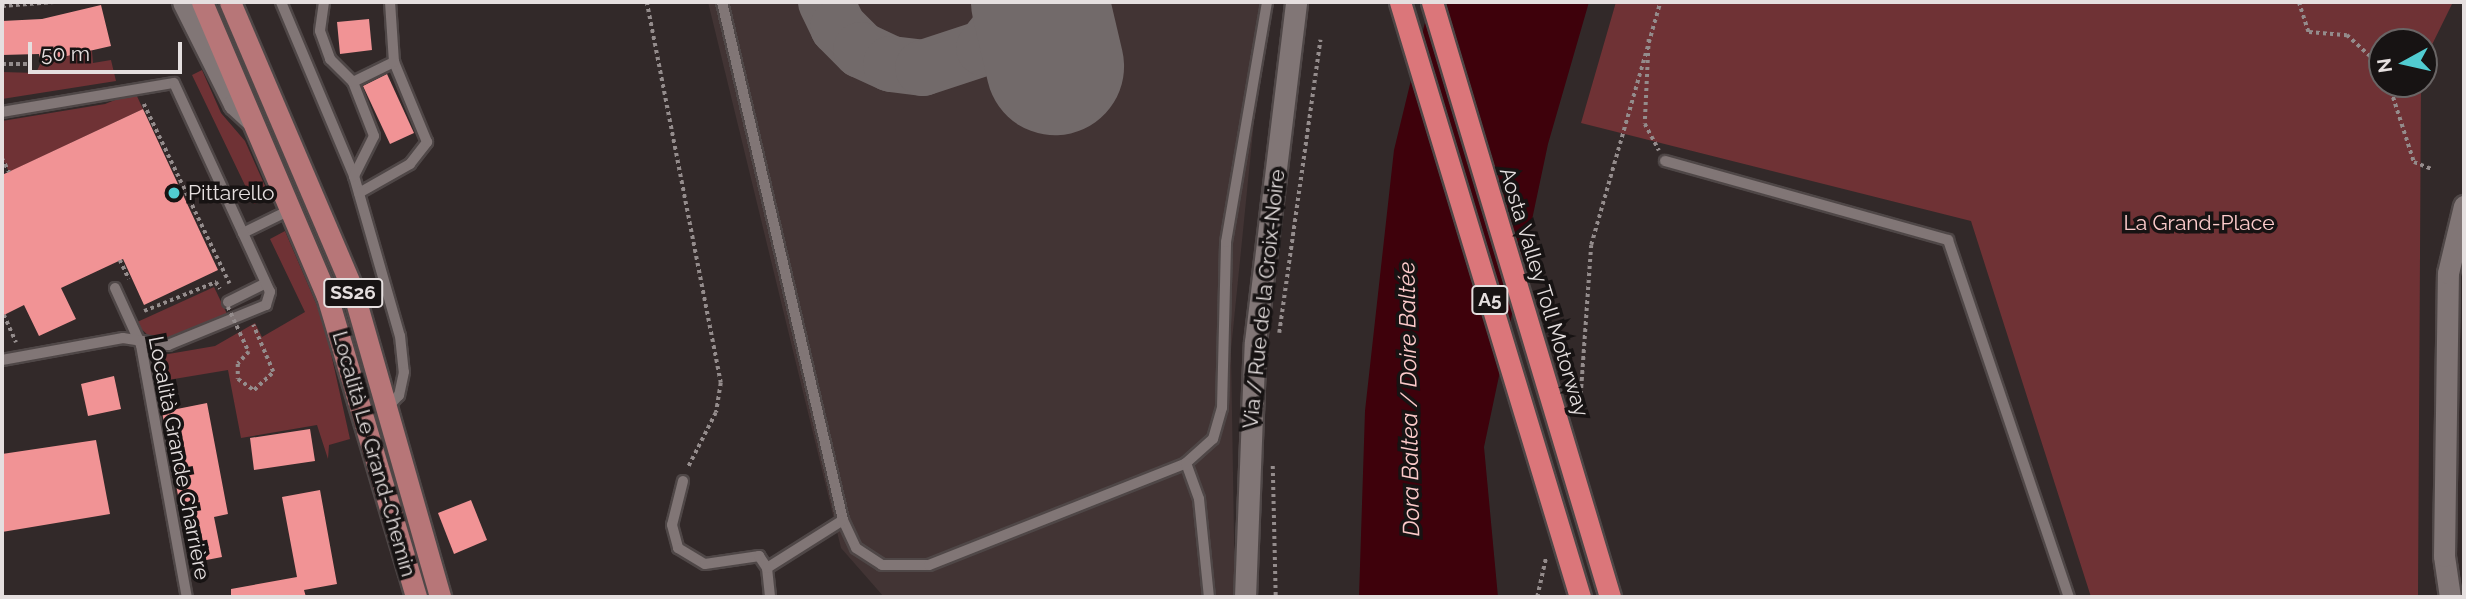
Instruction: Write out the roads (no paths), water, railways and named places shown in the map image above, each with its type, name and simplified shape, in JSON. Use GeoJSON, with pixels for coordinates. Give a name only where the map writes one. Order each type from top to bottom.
{"type":"FeatureCollection","features":[{"type":"Feature","properties":{"kind":"highway","name":"A5"},"geometry":{"type":"LineString","coordinates":[[1400,2],[1580,597]]}},
{"type":"Feature","properties":{"kind":"highway","name":"Aosta Valley Toll Motorway"},"geometry":{"type":"LineString","coordinates":[[1432,2],[1610,597]]}},
{"type":"Feature","properties":{"kind":"main road","name":"Località Le Grand-Chemin"},"geometry":{"type":"LineString","coordinates":[[202,2],[327,296],[416,597]]}},
{"type":"Feature","properties":{"kind":"main road","name":"Località Le Grand-Chemin"},"geometry":{"type":"LineString","coordinates":[[230,2],[353,291],[384,411],[440,597]]}},
{"type":"Feature","properties":{"kind":"street"},"geometry":{"type":"LineString","coordinates":[[183,2],[234,104],[255,123]]}},
{"type":"Feature","properties":{"kind":"street","name":"Via / Rue de la Croix-Noire"},"geometry":{"type":"LineString","coordinates":[[1245,597],[1255,342],[1296,2]]}},
{"type":"Feature","properties":{"kind":"street"},"geometry":{"type":"LineString","coordinates":[[2450,597],[2444,556],[2448,273],[2464,206]]}},
{"type":"Feature","properties":{"kind":"lane"},"geometry":{"type":"LineString","coordinates":[[281,2],[354,176],[400,336],[404,372],[399,395],[384,411]]}},
{"type":"Feature","properties":{"kind":"lane"},"geometry":{"type":"LineString","coordinates":[[324,2],[320,32],[330,59],[353,82],[374,136],[354,176]]}},
{"type":"Feature","properties":{"kind":"lane"},"geometry":{"type":"LineString","coordinates":[[359,193],[410,164],[427,142],[394,62],[390,2]]}},
{"type":"Feature","properties":{"kind":"lane"},"geometry":{"type":"LineString","coordinates":[[722,2],[843,520],[856,548],[882,565],[929,565],[1186,463],[1213,439],[1222,408],[1226,242],[1267,2]]}},
{"type":"Feature","properties":{"kind":"lane"},"geometry":{"type":"LineString","coordinates":[[353,82],[394,62]]}},
{"type":"Feature","properties":{"kind":"lane"},"geometry":{"type":"LineString","coordinates":[[2,112],[174,83],[266,283],[270,299],[248,314],[188,340],[141,345],[123,338],[2,360]]}},
{"type":"Feature","properties":{"kind":"lane"},"geometry":{"type":"LineString","coordinates":[[1665,161],[1948,240],[2069,597]]}},
{"type":"Feature","properties":{"kind":"lane"},"geometry":{"type":"LineString","coordinates":[[243,233],[292,209]]}},
{"type":"Feature","properties":{"kind":"lane"},"geometry":{"type":"LineString","coordinates":[[232,302],[266,283]]}},
{"type":"Feature","properties":{"kind":"lane","name":"Località Grande Charrière"},"geometry":{"type":"LineString","coordinates":[[115,288],[141,345],[187,597]]}},
{"type":"Feature","properties":{"kind":"lane"},"geometry":{"type":"LineString","coordinates":[[1186,463],[1199,499],[1209,597]]}},
{"type":"Feature","properties":{"kind":"lane"},"geometry":{"type":"LineString","coordinates":[[683,481],[672,525],[678,548],[705,564],[759,556],[767,568],[772,594]]}},
{"type":"Feature","properties":{"kind":"lane"},"geometry":{"type":"LineString","coordinates":[[767,568],[843,520]]}},
{"type":"Feature","properties":{"kind":"water","name":"Dora Baltea / Doire Baltée"},"geometry":{"type":"Polygon","coordinates":[[[1430,2],[1589,2],[1548,144],[1484,447],[1498,597],[1359,597],[1365,411],[1394,150],[1430,2]]]}},
{"type":"Feature","properties":{"kind":"place","name":"Pittarello"},"geometry":{"type":"Point","coordinates":[174,193]}},
{"type":"Feature","properties":{"kind":"park label","name":"La Grand-Place"},"geometry":{"type":"Point","coordinates":[2199,223]}}]}
